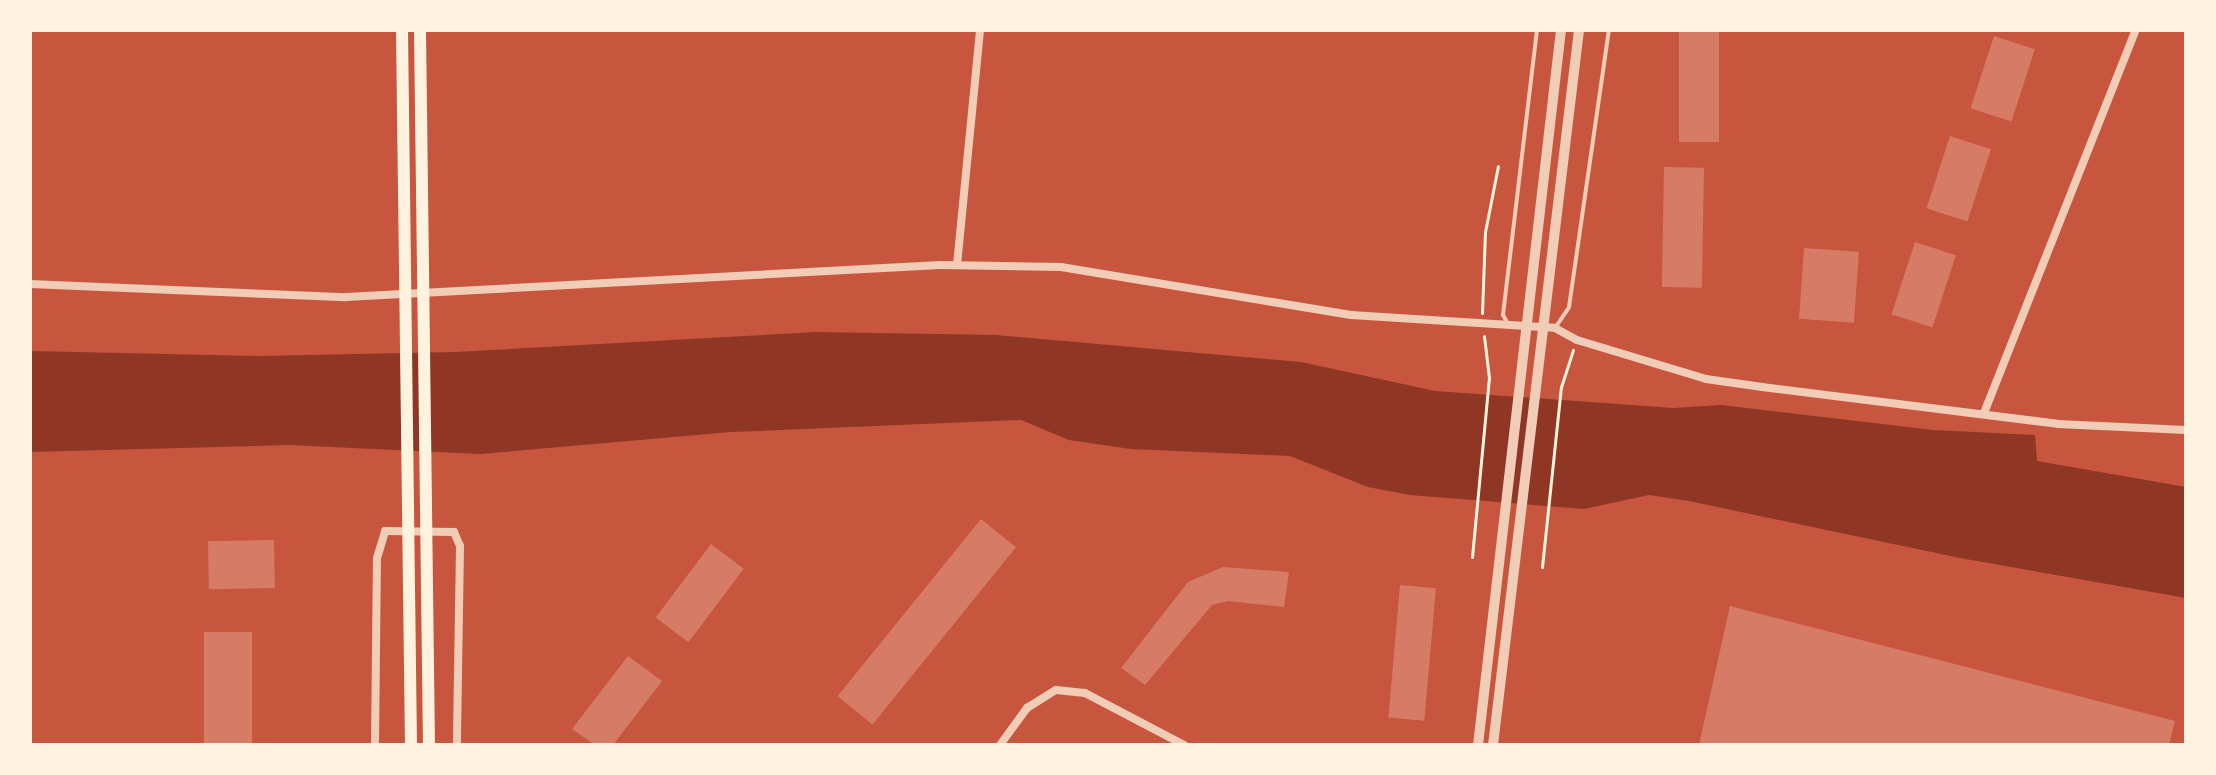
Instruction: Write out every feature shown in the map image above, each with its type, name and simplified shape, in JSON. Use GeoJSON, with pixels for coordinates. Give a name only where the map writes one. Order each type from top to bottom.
{"type":"FeatureCollection","features":[{"type":"Feature","properties":{"kind":"main road"},"geometry":{"type":"LineString","coordinates":[[402,30],[411,745]]}},
{"type":"Feature","properties":{"kind":"main road"},"geometry":{"type":"LineString","coordinates":[[420,30],[429,745]]}},
{"type":"Feature","properties":{"kind":"street"},"geometry":{"type":"LineString","coordinates":[[957,265],[980,30]]}},
{"type":"Feature","properties":{"kind":"street"},"geometry":{"type":"LineString","coordinates":[[1478,745],[1561,30]]}},
{"type":"Feature","properties":{"kind":"street"},"geometry":{"type":"LineString","coordinates":[[1493,745],[1579,30]]}},
{"type":"Feature","properties":{"kind":"street"},"geometry":{"type":"LineString","coordinates":[[1984,413],[2136,30]]}},
{"type":"Feature","properties":{"kind":"street"},"geometry":{"type":"LineString","coordinates":[[30,284],[346,297],[957,265],[1061,267],[1351,315],[1511,328],[1555,328],[1577,340],[1706,379],[2058,424],[2186,430]]}},
{"type":"Feature","properties":{"kind":"street"},"geometry":{"type":"LineString","coordinates":[[375,745],[377,558],[385,531],[454,532],[460,546],[457,745]]}},
{"type":"Feature","properties":{"kind":"street"},"geometry":{"type":"LineString","coordinates":[[1000,745],[1027,708],[1056,690],[1085,693],[1184,745]]}},
{"type":"Feature","properties":{"kind":"lane"},"geometry":{"type":"LineString","coordinates":[[1511,328],[1503,315],[1537,30]]}},
{"type":"Feature","properties":{"kind":"lane"},"geometry":{"type":"LineString","coordinates":[[1555,328],[1569,307],[1609,30]]}},
{"type":"Feature","properties":{"kind":"path"},"geometry":{"type":"LineString","coordinates":[[1482,318],[1485,232],[1498,166]]}},
{"type":"Feature","properties":{"kind":"path"},"geometry":{"type":"LineString","coordinates":[[1472,557],[1472,515],[1489,378],[1484,333]]}},
{"type":"Feature","properties":{"kind":"path"},"geometry":{"type":"LineString","coordinates":[[1542,567],[1543,528],[1561,387],[1577,340]]}},
{"type":"Feature","properties":{"kind":"shaded area"},"geometry":{"type":"Polygon","coordinates":[[[816,332],[996,335],[1301,362],[1435,391],[1673,408],[1721,405],[1933,430],[2035,435],[2037,461],[2186,487],[2186,598],[1960,558],[1689,501],[1649,495],[1584,509],[1410,495],[1368,487],[1290,456],[1131,449],[1069,440],[1021,420],[731,432],[481,454],[289,445],[30,452],[30,351],[260,356],[456,352],[816,332]]]}},
{"type":"Feature","properties":{"kind":"building"},"geometry":{"type":"Polygon","coordinates":[[[1679,30],[1719,30],[1719,142],[1679,142],[1679,30]]]}},
{"type":"Feature","properties":{"kind":"building"},"geometry":{"type":"Polygon","coordinates":[[[1994,36],[2035,49],[2011,122],[1971,108],[1994,36]]]}},
{"type":"Feature","properties":{"kind":"building"},"geometry":{"type":"Polygon","coordinates":[[[1950,136],[1991,149],[1967,222],[1927,208],[1950,136]]]}},
{"type":"Feature","properties":{"kind":"building"},"geometry":{"type":"Polygon","coordinates":[[[1664,167],[1704,168],[1702,288],[1662,287],[1664,167]]]}},
{"type":"Feature","properties":{"kind":"building"},"geometry":{"type":"Polygon","coordinates":[[[1915,242],[1956,255],[1932,328],[1892,314],[1915,242]]]}},
{"type":"Feature","properties":{"kind":"building"},"geometry":{"type":"Polygon","coordinates":[[[1804,248],[1859,252],[1854,323],[1799,319],[1804,248]]]}},
{"type":"Feature","properties":{"kind":"building"},"geometry":{"type":"Polygon","coordinates":[[[981,519],[1016,547],[872,725],[838,696],[981,519]]]}},
{"type":"Feature","properties":{"kind":"building"},"geometry":{"type":"Polygon","coordinates":[[[274,540],[275,588],[209,589],[208,541],[274,540]]]}},
{"type":"Feature","properties":{"kind":"building"},"geometry":{"type":"Polygon","coordinates":[[[711,544],[744,569],[688,642],[656,617],[711,544]]]}},
{"type":"Feature","properties":{"kind":"building"},"geometry":{"type":"Polygon","coordinates":[[[1223,567],[1289,572],[1284,607],[1228,601],[1212,605],[1145,685],[1121,668],[1188,582],[1223,567]]]}},
{"type":"Feature","properties":{"kind":"building"},"geometry":{"type":"Polygon","coordinates":[[[1400,585],[1436,588],[1424,721],[1388,717],[1400,585]]]}},
{"type":"Feature","properties":{"kind":"building"},"geometry":{"type":"Polygon","coordinates":[[[1730,606],[2175,721],[2169,745],[1699,745],[1730,606]]]}},
{"type":"Feature","properties":{"kind":"building"},"geometry":{"type":"Polygon","coordinates":[[[204,632],[252,632],[252,745],[204,745],[204,632]]]}},
{"type":"Feature","properties":{"kind":"building"},"geometry":{"type":"Polygon","coordinates":[[[628,656],[662,681],[613,745],[595,745],[572,729],[628,656]]]}}]}
